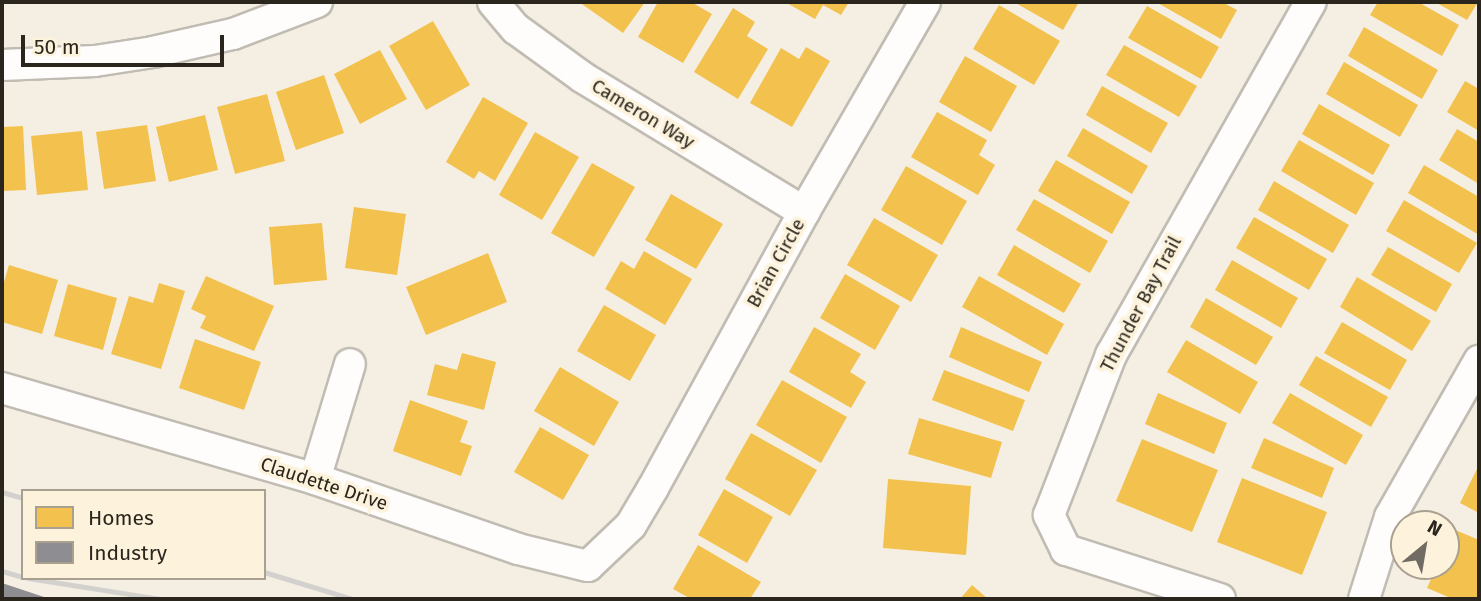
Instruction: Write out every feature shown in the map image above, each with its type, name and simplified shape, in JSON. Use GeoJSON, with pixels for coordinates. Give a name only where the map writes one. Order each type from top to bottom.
{"type":"FeatureCollection","features":[{"type":"Feature","properties":{"kind":"street"},"geometry":{"type":"LineString","coordinates":[[2,65],[95,61],[153,52],[233,34],[317,2]]}},
{"type":"Feature","properties":{"kind":"street","name":"Cameron Way"},"geometry":{"type":"LineString","coordinates":[[493,2],[516,29],[582,77],[804,212]]}},
{"type":"Feature","properties":{"kind":"street","name":"Brian Circle"},"geometry":{"type":"LineString","coordinates":[[631,525],[804,212],[925,2]]}},
{"type":"Feature","properties":{"kind":"street","name":"Thunder Bay Trail"},"geometry":{"type":"LineString","coordinates":[[1220,599],[1066,550],[1049,515],[1111,355],[1311,2]]}},
{"type":"Feature","properties":{"kind":"street"},"geometry":{"type":"LineString","coordinates":[[1364,599],[1390,517],[1479,361]]}},
{"type":"Feature","properties":{"kind":"street"},"geometry":{"type":"LineString","coordinates":[[315,479],[350,364]]}},
{"type":"Feature","properties":{"kind":"street","name":"Claudette Drive"},"geometry":{"type":"LineString","coordinates":[[2,388],[315,479],[518,549],[587,566],[631,525]]}},
{"type":"Feature","properties":{"kind":"building: Homes"},"geometry":{"type":"Polygon","coordinates":[[[579,2],[645,2],[623,33],[579,2]]]}},
{"type":"Feature","properties":{"kind":"building: Homes"},"geometry":{"type":"Polygon","coordinates":[[[658,2],[691,2],[712,14],[683,63],[638,37],[658,2]]]}},
{"type":"Feature","properties":{"kind":"building: Homes"},"geometry":{"type":"Polygon","coordinates":[[[785,2],[849,2],[841,15],[823,5],[815,19],[785,2]]]}},
{"type":"Feature","properties":{"kind":"building: Homes"},"geometry":{"type":"Polygon","coordinates":[[[1014,2],[1079,2],[1063,30],[1014,2]]]}},
{"type":"Feature","properties":{"kind":"building: Homes"},"geometry":{"type":"Polygon","coordinates":[[[1156,2],[1222,2],[1237,10],[1221,39],[1156,2]]]}},
{"type":"Feature","properties":{"kind":"building: Homes"},"geometry":{"type":"Polygon","coordinates":[[[1378,2],[1418,2],[1459,25],[1442,56],[1370,15],[1378,2]]]}},
{"type":"Feature","properties":{"kind":"building: Homes"},"geometry":{"type":"Polygon","coordinates":[[[1435,2],[1478,2],[1467,20],[1435,2]]]}},
{"type":"Feature","properties":{"kind":"building: Homes"},"geometry":{"type":"Polygon","coordinates":[[[999,5],[1060,41],[1034,85],[973,49],[999,5]]]}},
{"type":"Feature","properties":{"kind":"building: Homes"},"geometry":{"type":"Polygon","coordinates":[[[1147,6],[1219,47],[1201,79],[1128,38],[1147,6]]]}},
{"type":"Feature","properties":{"kind":"building: Homes"},"geometry":{"type":"Polygon","coordinates":[[[733,8],[755,22],[747,36],[768,49],[738,99],[694,72],[733,8]]]}},
{"type":"Feature","properties":{"kind":"building: Homes"},"geometry":{"type":"Polygon","coordinates":[[[433,21],[470,85],[426,110],[389,46],[433,21]]]}},
{"type":"Feature","properties":{"kind":"building: Homes"},"geometry":{"type":"Polygon","coordinates":[[[1364,27],[1438,70],[1422,99],[1348,56],[1364,27]]]}},
{"type":"Feature","properties":{"kind":"building: Homes"},"geometry":{"type":"Polygon","coordinates":[[[1124,45],[1197,86],[1179,117],[1106,75],[1124,45]]]}},
{"type":"Feature","properties":{"kind":"building: Homes"},"geometry":{"type":"Polygon","coordinates":[[[806,47],[830,61],[792,127],[750,103],[781,48],[799,59],[806,47]]]}},
{"type":"Feature","properties":{"kind":"building: Homes"},"geometry":{"type":"Polygon","coordinates":[[[380,50],[407,99],[360,124],[334,74],[380,50]]]}},
{"type":"Feature","properties":{"kind":"building: Homes"},"geometry":{"type":"Polygon","coordinates":[[[965,56],[1017,86],[991,132],[939,102],[965,56]]]}},
{"type":"Feature","properties":{"kind":"building: Homes"},"geometry":{"type":"Polygon","coordinates":[[[1344,62],[1418,105],[1400,137],[1326,94],[1344,62]]]}},
{"type":"Feature","properties":{"kind":"building: Homes"},"geometry":{"type":"Polygon","coordinates":[[[324,75],[344,133],[296,150],[276,92],[324,75]]]}},
{"type":"Feature","properties":{"kind":"building: Homes"},"geometry":{"type":"Polygon","coordinates":[[[1465,81],[1479,89],[1479,131],[1447,112],[1465,81]]]}},
{"type":"Feature","properties":{"kind":"building: Homes"},"geometry":{"type":"Polygon","coordinates":[[[1102,86],[1168,123],[1151,153],[1086,115],[1102,86]]]}},
{"type":"Feature","properties":{"kind":"building: Homes"},"geometry":{"type":"Polygon","coordinates":[[[267,94],[285,161],[235,174],[217,107],[267,94]]]}},
{"type":"Feature","properties":{"kind":"building: Homes"},"geometry":{"type":"Polygon","coordinates":[[[483,97],[528,123],[495,181],[479,171],[474,179],[446,162],[483,97]]]}},
{"type":"Feature","properties":{"kind":"building: Homes"},"geometry":{"type":"Polygon","coordinates":[[[1319,104],[1390,145],[1373,175],[1302,134],[1319,104]]]}},
{"type":"Feature","properties":{"kind":"building: Homes"},"geometry":{"type":"Polygon","coordinates":[[[937,112],[987,140],[979,155],[995,165],[978,195],[911,157],[937,112]]]}},
{"type":"Feature","properties":{"kind":"building: Homes"},"geometry":{"type":"Polygon","coordinates":[[[205,115],[218,170],[169,182],[156,127],[205,115]]]}},
{"type":"Feature","properties":{"kind":"building: Homes"},"geometry":{"type":"Polygon","coordinates":[[[147,125],[156,181],[104,189],[96,132],[147,125]]]}},
{"type":"Feature","properties":{"kind":"building: Homes"},"geometry":{"type":"Polygon","coordinates":[[[23,126],[26,190],[2,191],[2,127],[23,126]]]}},
{"type":"Feature","properties":{"kind":"building: Homes"},"geometry":{"type":"Polygon","coordinates":[[[1083,128],[1148,166],[1132,194],[1067,156],[1083,128]]]}},
{"type":"Feature","properties":{"kind":"building: Homes"},"geometry":{"type":"Polygon","coordinates":[[[1457,129],[1479,142],[1479,184],[1439,160],[1457,129]]]}},
{"type":"Feature","properties":{"kind":"building: Homes"},"geometry":{"type":"Polygon","coordinates":[[[82,131],[88,190],[37,195],[31,136],[82,131]]]}},
{"type":"Feature","properties":{"kind":"building: Homes"},"geometry":{"type":"Polygon","coordinates":[[[535,132],[579,157],[542,220],[499,195],[535,132]]]}},
{"type":"Feature","properties":{"kind":"building: Homes"},"geometry":{"type":"Polygon","coordinates":[[[1299,140],[1374,183],[1356,215],[1281,171],[1299,140]]]}},
{"type":"Feature","properties":{"kind":"building: Homes"},"geometry":{"type":"Polygon","coordinates":[[[1056,160],[1130,202],[1112,234],[1038,191],[1056,160]]]}},
{"type":"Feature","properties":{"kind":"building: Homes"},"geometry":{"type":"Polygon","coordinates":[[[592,163],[635,187],[594,257],[551,233],[592,163]]]}},
{"type":"Feature","properties":{"kind":"building: Homes"},"geometry":{"type":"Polygon","coordinates":[[[1424,165],[1479,197],[1479,235],[1408,193],[1424,165]]]}},
{"type":"Feature","properties":{"kind":"building: Homes"},"geometry":{"type":"Polygon","coordinates":[[[906,166],[967,201],[942,245],[881,210],[906,166]]]}},
{"type":"Feature","properties":{"kind":"building: Homes"},"geometry":{"type":"Polygon","coordinates":[[[1274,181],[1349,225],[1333,253],[1258,210],[1274,181]]]}},
{"type":"Feature","properties":{"kind":"building: Homes"},"geometry":{"type":"Polygon","coordinates":[[[671,194],[723,224],[696,269],[645,240],[671,194]]]}},
{"type":"Feature","properties":{"kind":"building: Homes"},"geometry":{"type":"Polygon","coordinates":[[[1034,199],[1108,241],[1090,273],[1016,230],[1034,199]]]}},
{"type":"Feature","properties":{"kind":"building: Homes"},"geometry":{"type":"Polygon","coordinates":[[[1404,200],[1477,243],[1459,273],[1386,231],[1404,200]]]}},
{"type":"Feature","properties":{"kind":"building: Homes"},"geometry":{"type":"Polygon","coordinates":[[[354,207],[406,214],[397,275],[345,268],[354,207]]]}},
{"type":"Feature","properties":{"kind":"building: Homes"},"geometry":{"type":"Polygon","coordinates":[[[1254,217],[1327,259],[1309,290],[1236,248],[1254,217]]]}},
{"type":"Feature","properties":{"kind":"building: Homes"},"geometry":{"type":"Polygon","coordinates":[[[874,218],[938,255],[911,302],[847,265],[874,218]]]}},
{"type":"Feature","properties":{"kind":"building: Homes"},"geometry":{"type":"Polygon","coordinates":[[[322,223],[327,280],[274,285],[269,227],[322,223]]]}},
{"type":"Feature","properties":{"kind":"building: Homes"},"geometry":{"type":"Polygon","coordinates":[[[1014,245],[1081,284],[1064,313],[997,275],[1014,245]]]}},
{"type":"Feature","properties":{"kind":"building: Homes"},"geometry":{"type":"Polygon","coordinates":[[[1388,247],[1452,284],[1436,312],[1371,275],[1388,247]]]}},
{"type":"Feature","properties":{"kind":"building: Homes"},"geometry":{"type":"Polygon","coordinates":[[[644,251],[692,279],[665,325],[605,289],[621,261],[634,269],[644,251]]]}},
{"type":"Feature","properties":{"kind":"building: Homes"},"geometry":{"type":"Polygon","coordinates":[[[488,253],[507,302],[426,335],[406,287],[488,253]]]}},
{"type":"Feature","properties":{"kind":"building: Homes"},"geometry":{"type":"Polygon","coordinates":[[[1232,260],[1298,298],[1281,328],[1215,290],[1232,260]]]}},
{"type":"Feature","properties":{"kind":"building: Homes"},"geometry":{"type":"Polygon","coordinates":[[[9,265],[58,280],[42,334],[2,322],[2,289],[9,265]]]}},
{"type":"Feature","properties":{"kind":"building: Homes"},"geometry":{"type":"Polygon","coordinates":[[[845,274],[900,306],[875,350],[820,318],[845,274]]]}},
{"type":"Feature","properties":{"kind":"building: Homes"},"geometry":{"type":"Polygon","coordinates":[[[206,276],[274,306],[254,351],[200,328],[206,316],[191,309],[206,276]]]}},
{"type":"Feature","properties":{"kind":"building: Homes"},"geometry":{"type":"Polygon","coordinates":[[[979,276],[1064,324],[1047,355],[962,307],[979,276]]]}},
{"type":"Feature","properties":{"kind":"building: Homes"},"geometry":{"type":"Polygon","coordinates":[[[1357,277],[1431,321],[1412,351],[1340,307],[1357,277]]]}},
{"type":"Feature","properties":{"kind":"building: Homes"},"geometry":{"type":"Polygon","coordinates":[[[159,283],[185,291],[161,369],[111,354],[129,296],[153,303],[159,283]]]}},
{"type":"Feature","properties":{"kind":"building: Homes"},"geometry":{"type":"Polygon","coordinates":[[[68,284],[117,298],[103,350],[54,336],[68,284]]]}},
{"type":"Feature","properties":{"kind":"building: Homes"},"geometry":{"type":"Polygon","coordinates":[[[1206,298],[1273,337],[1256,365],[1190,327],[1206,298]]]}},
{"type":"Feature","properties":{"kind":"building: Homes"},"geometry":{"type":"Polygon","coordinates":[[[604,305],[656,335],[630,381],[577,351],[604,305]]]}},
{"type":"Feature","properties":{"kind":"building: Homes"},"geometry":{"type":"Polygon","coordinates":[[[1342,322],[1407,360],[1390,390],[1324,353],[1342,322]]]}},
{"type":"Feature","properties":{"kind":"building: Homes"},"geometry":{"type":"Polygon","coordinates":[[[814,327],[861,354],[850,372],[866,382],[851,408],[789,372],[814,327]]]}},
{"type":"Feature","properties":{"kind":"building: Homes"},"geometry":{"type":"Polygon","coordinates":[[[961,327],[1042,362],[1029,392],[949,357],[961,327]]]}},
{"type":"Feature","properties":{"kind":"building: Homes"},"geometry":{"type":"Polygon","coordinates":[[[195,339],[261,362],[244,410],[179,388],[195,339]]]}},
{"type":"Feature","properties":{"kind":"building: Homes"},"geometry":{"type":"Polygon","coordinates":[[[1186,340],[1258,382],[1240,414],[1167,372],[1186,340]]]}},
{"type":"Feature","properties":{"kind":"building: Homes"},"geometry":{"type":"Polygon","coordinates":[[[462,353],[496,362],[484,410],[427,395],[435,364],[457,370],[462,353]]]}},
{"type":"Feature","properties":{"kind":"building: Homes"},"geometry":{"type":"Polygon","coordinates":[[[1316,356],[1388,397],[1371,427],[1299,385],[1316,356]]]}},
{"type":"Feature","properties":{"kind":"building: Homes"},"geometry":{"type":"Polygon","coordinates":[[[560,367],[619,402],[594,446],[534,411],[560,367]]]}},
{"type":"Feature","properties":{"kind":"building: Homes"},"geometry":{"type":"Polygon","coordinates":[[[944,370],[1025,400],[1013,431],[932,400],[944,370]]]}},
{"type":"Feature","properties":{"kind":"building: Homes"},"geometry":{"type":"Polygon","coordinates":[[[782,380],[847,417],[821,463],[756,425],[782,380]]]}},
{"type":"Feature","properties":{"kind":"building: Homes"},"geometry":{"type":"Polygon","coordinates":[[[1158,393],[1227,423],[1214,454],[1145,424],[1158,393]]]}},
{"type":"Feature","properties":{"kind":"building: Homes"},"geometry":{"type":"Polygon","coordinates":[[[1290,393],[1363,435],[1346,465],[1272,423],[1290,393]]]}},
{"type":"Feature","properties":{"kind":"building: Homes"},"geometry":{"type":"Polygon","coordinates":[[[410,400],[468,421],[460,442],[472,446],[461,476],[393,451],[410,400]]]}},
{"type":"Feature","properties":{"kind":"building: Homes"},"geometry":{"type":"Polygon","coordinates":[[[919,418],[1002,442],[991,478],[908,454],[919,418]]]}},
{"type":"Feature","properties":{"kind":"building: Homes"},"geometry":{"type":"Polygon","coordinates":[[[540,427],[589,455],[563,500],[514,472],[540,427]]]}},
{"type":"Feature","properties":{"kind":"building: Homes"},"geometry":{"type":"Polygon","coordinates":[[[751,433],[817,470],[790,516],[725,479],[751,433]]]}},
{"type":"Feature","properties":{"kind":"building: Homes"},"geometry":{"type":"Polygon","coordinates":[[[1264,438],[1334,468],[1322,498],[1251,468],[1264,438]]]}},
{"type":"Feature","properties":{"kind":"building: Homes"},"geometry":{"type":"Polygon","coordinates":[[[1142,439],[1218,470],[1192,532],[1116,501],[1142,439]]]}},
{"type":"Feature","properties":{"kind":"building: Homes"},"geometry":{"type":"Polygon","coordinates":[[[1477,469],[1479,470],[1479,513],[1460,503],[1477,469]]]}},
{"type":"Feature","properties":{"kind":"building: Homes"},"geometry":{"type":"Polygon","coordinates":[[[1242,478],[1327,512],[1302,575],[1217,542],[1242,478]]]}},
{"type":"Feature","properties":{"kind":"building: Homes"},"geometry":{"type":"Polygon","coordinates":[[[888,479],[971,486],[966,555],[883,548],[888,479]]]}},
{"type":"Feature","properties":{"kind":"building: Homes"},"geometry":{"type":"Polygon","coordinates":[[[724,489],[773,517],[747,563],[698,535],[724,489]]]}},
{"type":"Feature","properties":{"kind":"building: Homes"},"geometry":{"type":"Polygon","coordinates":[[[1460,532],[1479,540],[1479,599],[1453,599],[1427,588],[1431,580],[1460,580],[1460,532]]]}},
{"type":"Feature","properties":{"kind":"building: Homes"},"geometry":{"type":"Polygon","coordinates":[[[698,545],[761,582],[750,599],[691,599],[673,589],[698,545]]]}},
{"type":"Feature","properties":{"kind":"building: Homes"},"geometry":{"type":"Polygon","coordinates":[[[972,585],[988,599],[960,599],[972,585]]]}},
{"type":"Feature","properties":{"kind":"building: Industry"},"geometry":{"type":"Polygon","coordinates":[[[2,583],[50,599],[2,599],[2,583]]]}},
{"type":"Feature","properties":{"kind":"railway"},"geometry":{"type":"LineString","coordinates":[[2,492],[21,497]]}},
{"type":"Feature","properties":{"kind":"railway"},"geometry":{"type":"LineString","coordinates":[[2,571],[21,576]]}},
{"type":"Feature","properties":{"kind":"railway"},"geometry":{"type":"LineString","coordinates":[[266,573],[353,599]]}},
{"type":"Feature","properties":{"kind":"railway"},"geometry":{"type":"LineString","coordinates":[[41,580],[161,599]]}}]}
